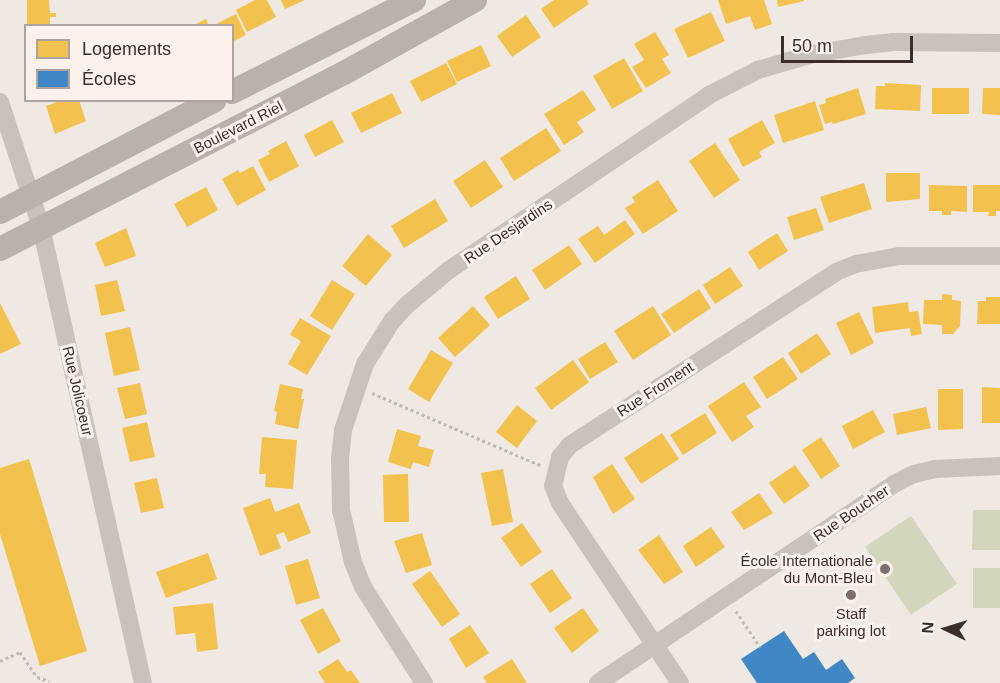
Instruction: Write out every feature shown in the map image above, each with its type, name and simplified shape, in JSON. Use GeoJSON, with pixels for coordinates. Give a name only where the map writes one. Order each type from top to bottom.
{"type":"FeatureCollection","features":[{"type":"Feature","properties":{"kind":"street"},"geometry":{"type":"LineString","coordinates":[[234,91],[414,0]]}},
{"type":"Feature","properties":{"kind":"street","name":"Boulevard Riel"},"geometry":{"type":"LineString","coordinates":[[0,249],[344,73],[475,0]]}},
{"type":"Feature","properties":{"kind":"street","name":"Rue Desjardins"},"geometry":{"type":"LineString","coordinates":[[424,683],[363,587],[345,533],[339,485],[343,430],[357,386],[377,342],[408,304],[428,286],[709,95],[732,82],[784,62],[839,49],[894,42],[1000,43]]}},
{"type":"Feature","properties":{"kind":"street","name":"Rue Jolicoeur"},"geometry":{"type":"LineString","coordinates":[[0,102],[41,227],[143,683]]}},
{"type":"Feature","properties":{"kind":"street"},"geometry":{"type":"LineString","coordinates":[[0,212],[211,102]]}},
{"type":"Feature","properties":{"kind":"street","name":"Rue Froment"},"geometry":{"type":"LineString","coordinates":[[555,472],[560,457],[570,445],[817,282],[856,264],[899,256],[1000,256]]}},
{"type":"Feature","properties":{"kind":"street","name":"Rue Boucher"},"geometry":{"type":"LineString","coordinates":[[598,683],[894,484],[914,474],[958,467],[1000,466]]}},
{"type":"Feature","properties":{"kind":"street"},"geometry":{"type":"LineString","coordinates":[[555,472],[553,486],[560,503],[680,683]]}},
{"type":"Feature","properties":{"kind":"path"},"geometry":{"type":"LineString","coordinates":[[357,386],[555,472]]}},
{"type":"Feature","properties":{"kind":"path"},"geometry":{"type":"LineString","coordinates":[[726,597],[760,647]]}},
{"type":"Feature","properties":{"kind":"path"},"geometry":{"type":"LineString","coordinates":[[0,661],[20,652],[37,677],[49,681]]}},
{"type":"Feature","properties":{"kind":"green space"},"geometry":{"type":"Polygon","coordinates":[[[973,510],[1000,510],[1000,550],[972,550],[973,510]]]}},
{"type":"Feature","properties":{"kind":"green space"},"geometry":{"type":"Polygon","coordinates":[[[911,516],[957,584],[911,615],[865,547],[911,516]]]}},
{"type":"Feature","properties":{"kind":"green space"},"geometry":{"type":"Polygon","coordinates":[[[973,568],[1000,568],[1000,608],[973,608],[973,568]]]}},
{"type":"Feature","properties":{"kind":"building: Logements"},"geometry":{"type":"Polygon","coordinates":[[[27,0],[49,0],[50,13],[56,13],[56,17],[50,17],[50,24],[27,24],[27,0]]]}},
{"type":"Feature","properties":{"kind":"building: Logements"},"geometry":{"type":"Polygon","coordinates":[[[255,0],[267,0],[276,17],[247,32],[236,10],[255,0]]]}},
{"type":"Feature","properties":{"kind":"building: Logements"},"geometry":{"type":"Polygon","coordinates":[[[281,0],[305,0],[285,9],[281,0]]]}},
{"type":"Feature","properties":{"kind":"building: Logements"},"geometry":{"type":"Polygon","coordinates":[[[554,0],[587,0],[589,4],[554,28],[541,9],[554,0]]]}},
{"type":"Feature","properties":{"kind":"building: Logements"},"geometry":{"type":"Polygon","coordinates":[[[718,0],[764,0],[772,24],[755,30],[750,16],[726,24],[718,0]]]}},
{"type":"Feature","properties":{"kind":"building: Logements"},"geometry":{"type":"Polygon","coordinates":[[[777,0],[804,0],[804,1],[778,7],[777,0]]]}},
{"type":"Feature","properties":{"kind":"building: Logements"},"geometry":{"type":"Polygon","coordinates":[[[711,12],[725,41],[688,58],[674,29],[711,12]]]}},
{"type":"Feature","properties":{"kind":"building: Logements"},"geometry":{"type":"Polygon","coordinates":[[[236,14],[246,35],[234,41],[234,24],[216,24],[236,14]]]}},
{"type":"Feature","properties":{"kind":"building: Logements"},"geometry":{"type":"Polygon","coordinates":[[[526,15],[541,37],[512,57],[497,36],[526,15]]]}},
{"type":"Feature","properties":{"kind":"building: Logements"},"geometry":{"type":"Polygon","coordinates":[[[206,19],[208,24],[196,24],[206,19]]]}},
{"type":"Feature","properties":{"kind":"building: Logements"},"geometry":{"type":"Polygon","coordinates":[[[655,32],[669,55],[662,59],[671,73],[646,88],[632,67],[644,60],[634,44],[655,32]]]}},
{"type":"Feature","properties":{"kind":"building: Logements"},"geometry":{"type":"Polygon","coordinates":[[[481,45],[491,66],[457,82],[447,61],[481,45]]]}},
{"type":"Feature","properties":{"kind":"building: Logements"},"geometry":{"type":"Polygon","coordinates":[[[624,58],[643,91],[612,109],[593,76],[624,58]]]}},
{"type":"Feature","properties":{"kind":"building: Logements"},"geometry":{"type":"Polygon","coordinates":[[[446,63],[457,84],[421,102],[410,81],[446,63]]]}},
{"type":"Feature","properties":{"kind":"building: Logements"},"geometry":{"type":"Polygon","coordinates":[[[885,83],[921,85],[920,111],[875,109],[876,86],[885,86],[885,83]]]}},
{"type":"Feature","properties":{"kind":"building: Logements"},"geometry":{"type":"Polygon","coordinates":[[[858,88],[866,114],[833,124],[832,122],[825,124],[819,105],[826,103],[825,99],[858,88]]]}},
{"type":"Feature","properties":{"kind":"building: Logements"},"geometry":{"type":"Polygon","coordinates":[[[932,88],[969,88],[969,114],[932,114],[932,88]]]}},
{"type":"Feature","properties":{"kind":"building: Logements"},"geometry":{"type":"Polygon","coordinates":[[[983,88],[1000,88],[1000,115],[982,114],[983,88]]]}},
{"type":"Feature","properties":{"kind":"building: Logements"},"geometry":{"type":"Polygon","coordinates":[[[583,90],[596,110],[577,122],[584,132],[564,145],[544,114],[583,90]]]}},
{"type":"Feature","properties":{"kind":"building: Logements"},"geometry":{"type":"Polygon","coordinates":[[[392,93],[402,113],[361,133],[351,113],[392,93]]]}},
{"type":"Feature","properties":{"kind":"building: Logements"},"geometry":{"type":"Polygon","coordinates":[[[815,101],[824,130],[783,143],[774,115],[815,101]]]}},
{"type":"Feature","properties":{"kind":"building: Logements"},"geometry":{"type":"Polygon","coordinates":[[[57,102],[80,102],[86,121],[55,134],[46,106],[57,102]]]}},
{"type":"Feature","properties":{"kind":"building: Logements"},"geometry":{"type":"Polygon","coordinates":[[[332,120],[344,142],[315,157],[304,135],[332,120]]]}},
{"type":"Feature","properties":{"kind":"building: Logements"},"geometry":{"type":"Polygon","coordinates":[[[762,120],[775,143],[759,152],[762,157],[743,167],[728,139],[762,120]]]}},
{"type":"Feature","properties":{"kind":"building: Logements"},"geometry":{"type":"Polygon","coordinates":[[[546,128],[561,151],[514,181],[500,158],[546,128]]]}},
{"type":"Feature","properties":{"kind":"building: Logements"},"geometry":{"type":"Polygon","coordinates":[[[286,141],[299,166],[269,182],[258,160],[270,154],[268,151],[286,141]]]}},
{"type":"Feature","properties":{"kind":"building: Logements"},"geometry":{"type":"Polygon","coordinates":[[[715,143],[740,180],[714,198],[689,161],[715,143]]]}},
{"type":"Feature","properties":{"kind":"building: Logements"},"geometry":{"type":"Polygon","coordinates":[[[485,160],[503,187],[471,208],[453,181],[485,160]]]}},
{"type":"Feature","properties":{"kind":"building: Logements"},"geometry":{"type":"Polygon","coordinates":[[[253,166],[266,190],[237,206],[222,179],[238,170],[240,173],[253,166]]]}},
{"type":"Feature","properties":{"kind":"building: Logements"},"geometry":{"type":"Polygon","coordinates":[[[886,173],[920,173],[920,199],[886,202],[886,173]]]}},
{"type":"Feature","properties":{"kind":"building: Logements"},"geometry":{"type":"Polygon","coordinates":[[[658,180],[678,211],[643,234],[625,208],[635,202],[632,197],[658,180]]]}},
{"type":"Feature","properties":{"kind":"building: Logements"},"geometry":{"type":"Polygon","coordinates":[[[864,183],[872,209],[829,223],[820,197],[864,183]]]}},
{"type":"Feature","properties":{"kind":"building: Logements"},"geometry":{"type":"Polygon","coordinates":[[[929,185],[967,186],[967,212],[951,211],[951,215],[942,215],[942,211],[929,211],[929,185]]]}},
{"type":"Feature","properties":{"kind":"building: Logements"},"geometry":{"type":"Polygon","coordinates":[[[973,185],[1000,185],[1000,211],[996,211],[996,216],[988,216],[989,212],[973,212],[973,185]]]}},
{"type":"Feature","properties":{"kind":"building: Logements"},"geometry":{"type":"Polygon","coordinates":[[[206,187],[218,210],[187,227],[174,204],[206,187]]]}},
{"type":"Feature","properties":{"kind":"building: Logements"},"geometry":{"type":"Polygon","coordinates":[[[435,199],[448,221],[404,248],[391,226],[435,199]]]}},
{"type":"Feature","properties":{"kind":"building: Logements"},"geometry":{"type":"Polygon","coordinates":[[[816,208],[824,230],[794,240],[787,217],[816,208]]]}},
{"type":"Feature","properties":{"kind":"building: Logements"},"geometry":{"type":"Polygon","coordinates":[[[625,220],[635,234],[595,263],[578,239],[598,226],[604,235],[625,220]]]}},
{"type":"Feature","properties":{"kind":"building: Logements"},"geometry":{"type":"Polygon","coordinates":[[[126,228],[136,256],[105,267],[95,243],[126,228]]]}},
{"type":"Feature","properties":{"kind":"building: Logements"},"geometry":{"type":"Polygon","coordinates":[[[777,233],[788,251],[759,270],[748,252],[777,233]]]}},
{"type":"Feature","properties":{"kind":"building: Logements"},"geometry":{"type":"Polygon","coordinates":[[[368,234],[392,255],[366,286],[342,266],[368,234]]]}},
{"type":"Feature","properties":{"kind":"building: Logements"},"geometry":{"type":"Polygon","coordinates":[[[569,245],[582,264],[545,290],[532,270],[569,245]]]}},
{"type":"Feature","properties":{"kind":"building: Logements"},"geometry":{"type":"Polygon","coordinates":[[[730,267],[743,286],[715,304],[703,285],[730,267]]]}},
{"type":"Feature","properties":{"kind":"building: Logements"},"geometry":{"type":"Polygon","coordinates":[[[516,276],[530,299],[498,319],[484,297],[516,276]]]}},
{"type":"Feature","properties":{"kind":"building: Logements"},"geometry":{"type":"Polygon","coordinates":[[[117,280],[125,311],[101,316],[95,285],[117,280]]]}},
{"type":"Feature","properties":{"kind":"building: Logements"},"geometry":{"type":"Polygon","coordinates":[[[332,280],[355,294],[332,330],[310,316],[332,280]]]}},
{"type":"Feature","properties":{"kind":"building: Logements"},"geometry":{"type":"Polygon","coordinates":[[[699,289],[711,308],[674,333],[661,314],[699,289]]]}},
{"type":"Feature","properties":{"kind":"building: Logements"},"geometry":{"type":"Polygon","coordinates":[[[942,294],[952,295],[952,300],[961,301],[960,326],[953,334],[942,334],[942,325],[923,324],[924,300],[942,300],[942,294]]]}},
{"type":"Feature","properties":{"kind":"building: Logements"},"geometry":{"type":"Polygon","coordinates":[[[986,297],[1000,297],[1000,324],[977,324],[978,301],[986,301],[986,297]]]}},
{"type":"Feature","properties":{"kind":"building: Logements"},"geometry":{"type":"Polygon","coordinates":[[[908,302],[909,312],[918,311],[922,334],[911,336],[910,328],[875,333],[872,307],[908,302]]]}},
{"type":"Feature","properties":{"kind":"building: Logements"},"geometry":{"type":"Polygon","coordinates":[[[0,303],[21,344],[0,354],[0,303]]]}},
{"type":"Feature","properties":{"kind":"building: Logements"},"geometry":{"type":"Polygon","coordinates":[[[473,306],[490,325],[455,357],[438,338],[473,306]]]}},
{"type":"Feature","properties":{"kind":"building: Logements"},"geometry":{"type":"Polygon","coordinates":[[[653,306],[671,335],[633,360],[614,331],[653,306]]]}},
{"type":"Feature","properties":{"kind":"building: Logements"},"geometry":{"type":"Polygon","coordinates":[[[859,312],[874,343],[851,355],[836,323],[859,312]]]}},
{"type":"Feature","properties":{"kind":"building: Logements"},"geometry":{"type":"Polygon","coordinates":[[[300,318],[331,336],[307,375],[288,364],[301,341],[290,335],[300,318]]]}},
{"type":"Feature","properties":{"kind":"building: Logements"},"geometry":{"type":"Polygon","coordinates":[[[130,327],[140,370],[114,376],[105,333],[130,327]]]}},
{"type":"Feature","properties":{"kind":"building: Logements"},"geometry":{"type":"Polygon","coordinates":[[[817,333],[831,354],[801,374],[788,353],[817,333]]]}},
{"type":"Feature","properties":{"kind":"building: Logements"},"geometry":{"type":"Polygon","coordinates":[[[605,342],[618,362],[590,379],[578,359],[605,342]]]}},
{"type":"Feature","properties":{"kind":"building: Logements"},"geometry":{"type":"Polygon","coordinates":[[[431,350],[453,363],[429,402],[408,389],[431,350]]]}},
{"type":"Feature","properties":{"kind":"building: Logements"},"geometry":{"type":"Polygon","coordinates":[[[783,357],[798,379],[767,399],[753,377],[783,357]]]}},
{"type":"Feature","properties":{"kind":"building: Logements"},"geometry":{"type":"Polygon","coordinates":[[[573,360],[589,382],[551,410],[535,388],[573,360]]]}},
{"type":"Feature","properties":{"kind":"building: Logements"},"geometry":{"type":"Polygon","coordinates":[[[744,382],[761,407],[746,416],[754,427],[732,442],[708,406],[744,382]]]}},
{"type":"Feature","properties":{"kind":"building: Logements"},"geometry":{"type":"Polygon","coordinates":[[[140,383],[147,414],[125,419],[117,388],[140,383]]]}},
{"type":"Feature","properties":{"kind":"building: Logements"},"geometry":{"type":"Polygon","coordinates":[[[280,384],[303,389],[301,399],[304,399],[298,429],[275,424],[277,412],[274,411],[280,384]]]}},
{"type":"Feature","properties":{"kind":"building: Logements"},"geometry":{"type":"Polygon","coordinates":[[[982,387],[1000,388],[1000,423],[982,423],[982,387]]]}},
{"type":"Feature","properties":{"kind":"building: Logements"},"geometry":{"type":"Polygon","coordinates":[[[938,389],[963,389],[963,429],[938,430],[938,389]]]}},
{"type":"Feature","properties":{"kind":"building: Logements"},"geometry":{"type":"Polygon","coordinates":[[[517,405],[537,421],[517,448],[496,432],[517,405]]]}},
{"type":"Feature","properties":{"kind":"building: Logements"},"geometry":{"type":"Polygon","coordinates":[[[926,407],[931,428],[897,435],[893,414],[926,407]]]}},
{"type":"Feature","properties":{"kind":"building: Logements"},"geometry":{"type":"Polygon","coordinates":[[[873,410],[885,432],[853,449],[842,426],[873,410]]]}},
{"type":"Feature","properties":{"kind":"building: Logements"},"geometry":{"type":"Polygon","coordinates":[[[705,413],[717,433],[683,455],[670,435],[705,413]]]}},
{"type":"Feature","properties":{"kind":"building: Logements"},"geometry":{"type":"Polygon","coordinates":[[[147,422],[155,457],[130,462],[122,428],[147,422]]]}},
{"type":"Feature","properties":{"kind":"building: Logements"},"geometry":{"type":"Polygon","coordinates":[[[397,429],[421,436],[418,446],[434,450],[429,467],[413,462],[411,469],[388,462],[397,429]]]}},
{"type":"Feature","properties":{"kind":"building: Logements"},"geometry":{"type":"Polygon","coordinates":[[[662,433],[679,459],[641,484],[624,458],[662,433]]]}},
{"type":"Feature","properties":{"kind":"building: Logements"},"geometry":{"type":"Polygon","coordinates":[[[262,437],[297,440],[293,489],[265,487],[266,474],[259,474],[262,437]]]}},
{"type":"Feature","properties":{"kind":"building: Logements"},"geometry":{"type":"Polygon","coordinates":[[[821,437],[840,466],[821,479],[802,450],[821,437]]]}},
{"type":"Feature","properties":{"kind":"building: Logements"},"geometry":{"type":"Polygon","coordinates":[[[29,459],[87,651],[40,666],[0,534],[0,468],[29,459]]]}},
{"type":"Feature","properties":{"kind":"building: Logements"},"geometry":{"type":"Polygon","coordinates":[[[612,464],[635,499],[613,514],[593,477],[612,464]]]}},
{"type":"Feature","properties":{"kind":"building: Logements"},"geometry":{"type":"Polygon","coordinates":[[[795,465],[810,486],[784,504],[769,483],[795,465]]]}},
{"type":"Feature","properties":{"kind":"building: Logements"},"geometry":{"type":"Polygon","coordinates":[[[503,469],[513,522],[492,526],[481,473],[503,469]]]}},
{"type":"Feature","properties":{"kind":"building: Logements"},"geometry":{"type":"Polygon","coordinates":[[[408,474],[409,522],[384,522],[383,475],[408,474]]]}},
{"type":"Feature","properties":{"kind":"building: Logements"},"geometry":{"type":"Polygon","coordinates":[[[157,478],[164,508],[141,513],[134,483],[157,478]]]}},
{"type":"Feature","properties":{"kind":"building: Logements"},"geometry":{"type":"Polygon","coordinates":[[[759,493],[773,513],[744,530],[731,512],[759,493]]]}},
{"type":"Feature","properties":{"kind":"building: Logements"},"geometry":{"type":"Polygon","coordinates":[[[270,498],[275,512],[299,503],[311,533],[288,542],[284,532],[276,535],[281,548],[260,556],[243,508],[270,498]]]}},
{"type":"Feature","properties":{"kind":"building: Logements"},"geometry":{"type":"Polygon","coordinates":[[[522,523],[542,552],[521,567],[501,538],[522,523]]]}},
{"type":"Feature","properties":{"kind":"building: Logements"},"geometry":{"type":"Polygon","coordinates":[[[711,527],[725,547],[696,567],[683,546],[711,527]]]}},
{"type":"Feature","properties":{"kind":"building: Logements"},"geometry":{"type":"Polygon","coordinates":[[[422,533],[432,565],[406,573],[394,541],[422,533]]]}},
{"type":"Feature","properties":{"kind":"building: Logements"},"geometry":{"type":"Polygon","coordinates":[[[659,535],[683,572],[664,584],[638,550],[659,535]]]}},
{"type":"Feature","properties":{"kind":"building: Logements"},"geometry":{"type":"Polygon","coordinates":[[[208,553],[217,579],[166,598],[156,572],[208,553]]]}},
{"type":"Feature","properties":{"kind":"building: Logements"},"geometry":{"type":"Polygon","coordinates":[[[308,559],[320,598],[296,605],[285,566],[308,559]]]}},
{"type":"Feature","properties":{"kind":"building: Logements"},"geometry":{"type":"Polygon","coordinates":[[[552,569],[572,598],[550,613],[530,584],[552,569]]]}},
{"type":"Feature","properties":{"kind":"building: Logements"},"geometry":{"type":"Polygon","coordinates":[[[430,571],[460,614],[442,627],[412,584],[430,571]]]}},
{"type":"Feature","properties":{"kind":"building: Logements"},"geometry":{"type":"Polygon","coordinates":[[[213,603],[218,649],[197,652],[195,633],[176,635],[173,607],[213,603]]]}},
{"type":"Feature","properties":{"kind":"building: Logements"},"geometry":{"type":"Polygon","coordinates":[[[323,608],[341,641],[318,654],[300,620],[323,608]]]}},
{"type":"Feature","properties":{"kind":"building: Logements"},"geometry":{"type":"Polygon","coordinates":[[[583,608],[599,631],[572,653],[554,628],[583,608]]]}},
{"type":"Feature","properties":{"kind":"building: Logements"},"geometry":{"type":"Polygon","coordinates":[[[470,625],[489,653],[466,668],[449,639],[470,625]]]}},
{"type":"Feature","properties":{"kind":"building: Logements"},"geometry":{"type":"Polygon","coordinates":[[[338,659],[347,672],[351,670],[360,683],[325,683],[318,672],[338,659]]]}},
{"type":"Feature","properties":{"kind":"building: Logements"},"geometry":{"type":"Polygon","coordinates":[[[512,659],[527,683],[487,683],[483,677],[512,659]]]}},
{"type":"Feature","properties":{"kind":"building: Écoles"},"geometry":{"type":"Polygon","coordinates":[[[784,631],[803,659],[814,652],[826,670],[842,659],[855,678],[848,683],[757,683],[741,659],[784,631]]]}},
{"type":"Feature","properties":{"kind":"place","name":"École Internationale du Mont-Bleu"},"geometry":{"type":"Point","coordinates":[885,569]}},
{"type":"Feature","properties":{"kind":"place","name":"Staff parking lot"},"geometry":{"type":"Point","coordinates":[851,595]}}]}
